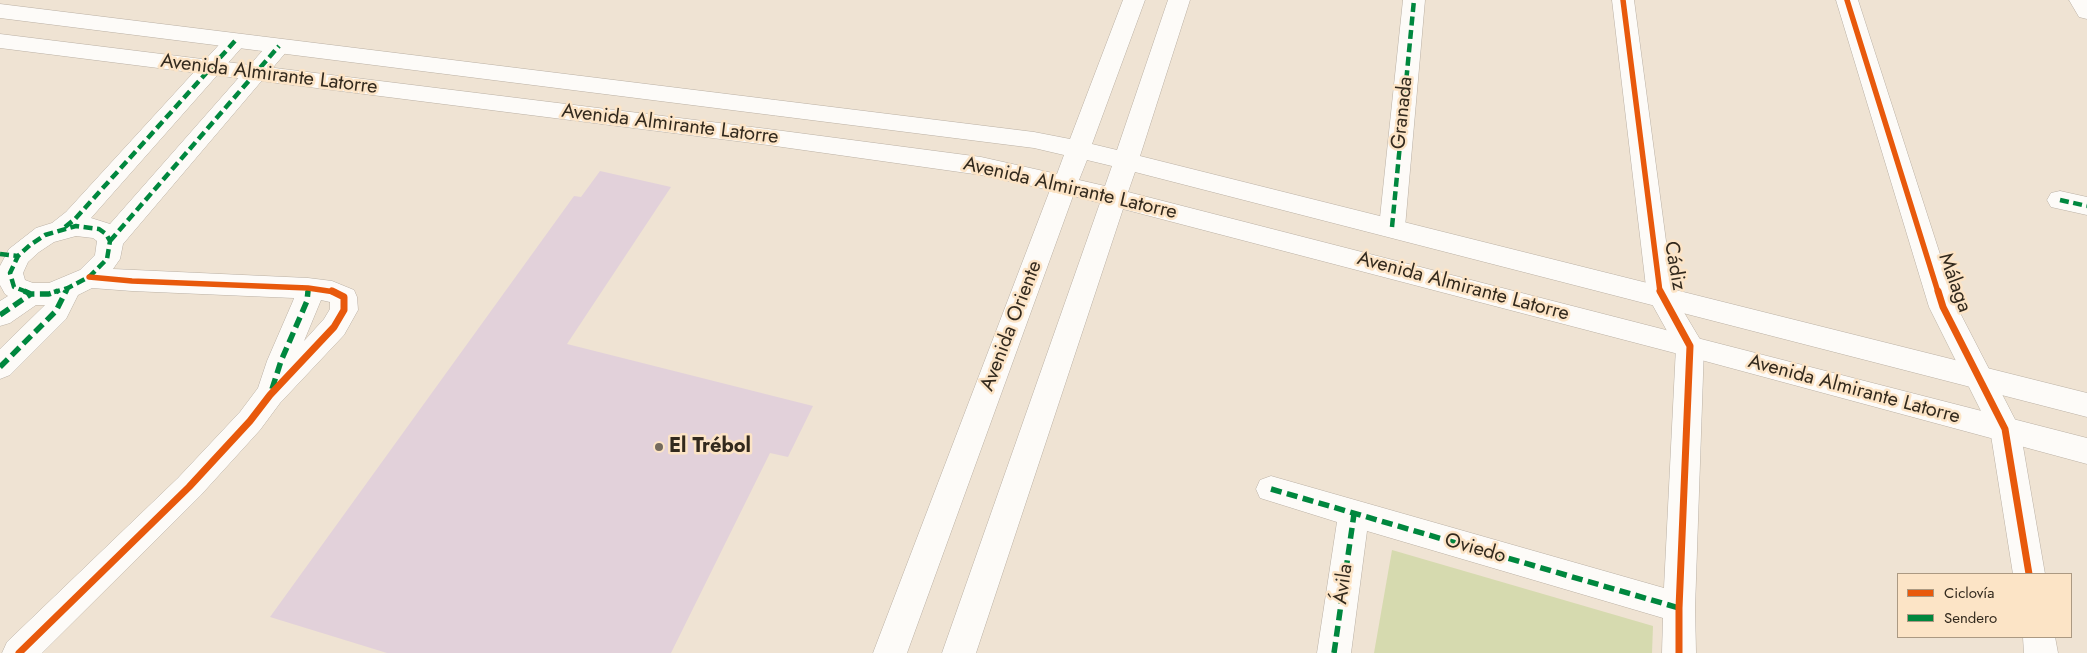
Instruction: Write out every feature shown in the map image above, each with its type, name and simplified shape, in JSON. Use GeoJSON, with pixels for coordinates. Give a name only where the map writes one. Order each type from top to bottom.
{"type":"FeatureCollection","features":[{"type":"Feature","properties":{"kind":"main road","name":"Avenida Oriente"},"geometry":{"type":"LineString","coordinates":[[890,653],[1134,0]]}},
{"type":"Feature","properties":{"kind":"main road"},"geometry":{"type":"LineString","coordinates":[[959,653],[1127,160],[1179,0]]}},
{"type":"Feature","properties":{"kind":"main road","name":"Granada"},"geometry":{"type":"LineString","coordinates":[[1392,227],[1414,0]]}},
{"type":"Feature","properties":{"kind":"main road","name":"Cádiz"},"geometry":{"type":"LineString","coordinates":[[1623,0],[1660,295],[1690,346]]}},
{"type":"Feature","properties":{"kind":"main road","name":"Málaga"},"geometry":{"type":"LineString","coordinates":[[1847,0],[1943,308],[2005,429],[2028,573]]}},
{"type":"Feature","properties":{"kind":"main road"},"geometry":{"type":"LineString","coordinates":[[2080,0],[2087,12]]}},
{"type":"Feature","properties":{"kind":"main road","name":"Avenida Almirante Latorre"},"geometry":{"type":"LineString","coordinates":[[0,11],[1034,140],[1127,160],[2087,405]]}},
{"type":"Feature","properties":{"kind":"main road"},"geometry":{"type":"LineString","coordinates":[[20,653],[189,487],[250,421],[270,395],[334,327],[344,310],[344,297],[332,291],[308,288],[132,281],[79,283],[48,294],[31,294],[14,287],[10,273],[9,255],[62,229],[75,219],[234,40]]}},
{"type":"Feature","properties":{"kind":"main road","name":"Avenida Almirante Latorre"},"geometry":{"type":"LineString","coordinates":[[0,41],[768,137],[971,165],[1114,197],[1690,346],[2087,452]]}},
{"type":"Feature","properties":{"kind":"main road"},"geometry":{"type":"LineString","coordinates":[[0,367],[56,311],[79,283],[107,259],[110,241],[279,46]]}},
{"type":"Feature","properties":{"kind":"main road"},"geometry":{"type":"LineString","coordinates":[[2060,200],[2087,206]]}},
{"type":"Feature","properties":{"kind":"main road"},"geometry":{"type":"LineString","coordinates":[[62,229],[83,226],[99,228],[110,241]]}},
{"type":"Feature","properties":{"kind":"main road"},"geometry":{"type":"LineString","coordinates":[[270,395],[281,361],[307,301],[308,288]]}},
{"type":"Feature","properties":{"kind":"main road"},"geometry":{"type":"LineString","coordinates":[[0,316],[31,294]]}},
{"type":"Feature","properties":{"kind":"main road"},"geometry":{"type":"LineString","coordinates":[[1679,653],[1679,608],[1690,346]]}},
{"type":"Feature","properties":{"kind":"main road","name":"Oviedo"},"geometry":{"type":"LineString","coordinates":[[1271,489],[1679,608]]}},
{"type":"Feature","properties":{"kind":"main road","name":"Ávila"},"geometry":{"type":"LineString","coordinates":[[1334,653],[1354,514]]}},
{"type":"Feature","properties":{"kind":"main road"},"geometry":{"type":"LineString","coordinates":[[2039,638],[2041,653]]}},
{"type":"Feature","properties":{"kind":"green space"},"geometry":{"type":"Polygon","coordinates":[[[1392,550],[1653,626],[1652,653],[1374,653],[1392,550]]]}},
{"type":"Feature","properties":{"kind":"building"},"geometry":{"type":"Polygon","coordinates":[[[600,171],[671,187],[567,344],[813,406],[788,457],[770,453],[671,653],[387,653],[270,617],[574,196],[581,197],[600,171]]]}},
{"type":"Feature","properties":{"kind":"marked path"},"geometry":{"type":"LineString","coordinates":[[1392,227],[1414,0]]}},
{"type":"Feature","properties":{"kind":"marked path"},"geometry":{"type":"LineString","coordinates":[[65,227],[75,219],[235,41]]}},
{"type":"Feature","properties":{"kind":"marked path"},"geometry":{"type":"LineString","coordinates":[[110,241],[279,46]]}},
{"type":"Feature","properties":{"kind":"marked path"},"geometry":{"type":"LineString","coordinates":[[2060,200],[2087,206]]}},
{"type":"Feature","properties":{"kind":"marked path"},"geometry":{"type":"LineString","coordinates":[[76,226],[99,229],[106,234],[110,241],[107,259],[89,277],[68,288],[49,294],[31,294],[14,287],[10,273],[18,256],[45,235],[76,226]]}},
{"type":"Feature","properties":{"kind":"marked path"},"geometry":{"type":"LineString","coordinates":[[0,254],[18,256]]}},
{"type":"Feature","properties":{"kind":"marked path"},"geometry":{"type":"LineString","coordinates":[[0,367],[56,311],[68,288]]}},
{"type":"Feature","properties":{"kind":"marked path"},"geometry":{"type":"LineString","coordinates":[[272,389],[281,361],[307,301],[308,288]]}},
{"type":"Feature","properties":{"kind":"marked path"},"geometry":{"type":"LineString","coordinates":[[0,315],[31,294]]}},
{"type":"Feature","properties":{"kind":"marked path"},"geometry":{"type":"LineString","coordinates":[[1271,489],[1679,608]]}},
{"type":"Feature","properties":{"kind":"marked path"},"geometry":{"type":"LineString","coordinates":[[1334,653],[1354,514]]}},
{"type":"Feature","properties":{"kind":"cycle path"},"geometry":{"type":"LineString","coordinates":[[1623,0],[1660,295],[1690,346],[1679,608],[1679,653]]}},
{"type":"Feature","properties":{"kind":"cycle path"},"geometry":{"type":"LineString","coordinates":[[1847,0],[1943,307],[2005,429],[2029,573]]}},
{"type":"Feature","properties":{"kind":"cycle path"},"geometry":{"type":"LineString","coordinates":[[19,653],[189,487],[250,421],[270,395],[334,327],[344,310],[344,297],[332,291],[308,288],[132,281],[89,277]]}},
{"type":"Feature","properties":{"kind":"place","name":"El Trébol"},"geometry":{"type":"Point","coordinates":[659,447]}}]}
